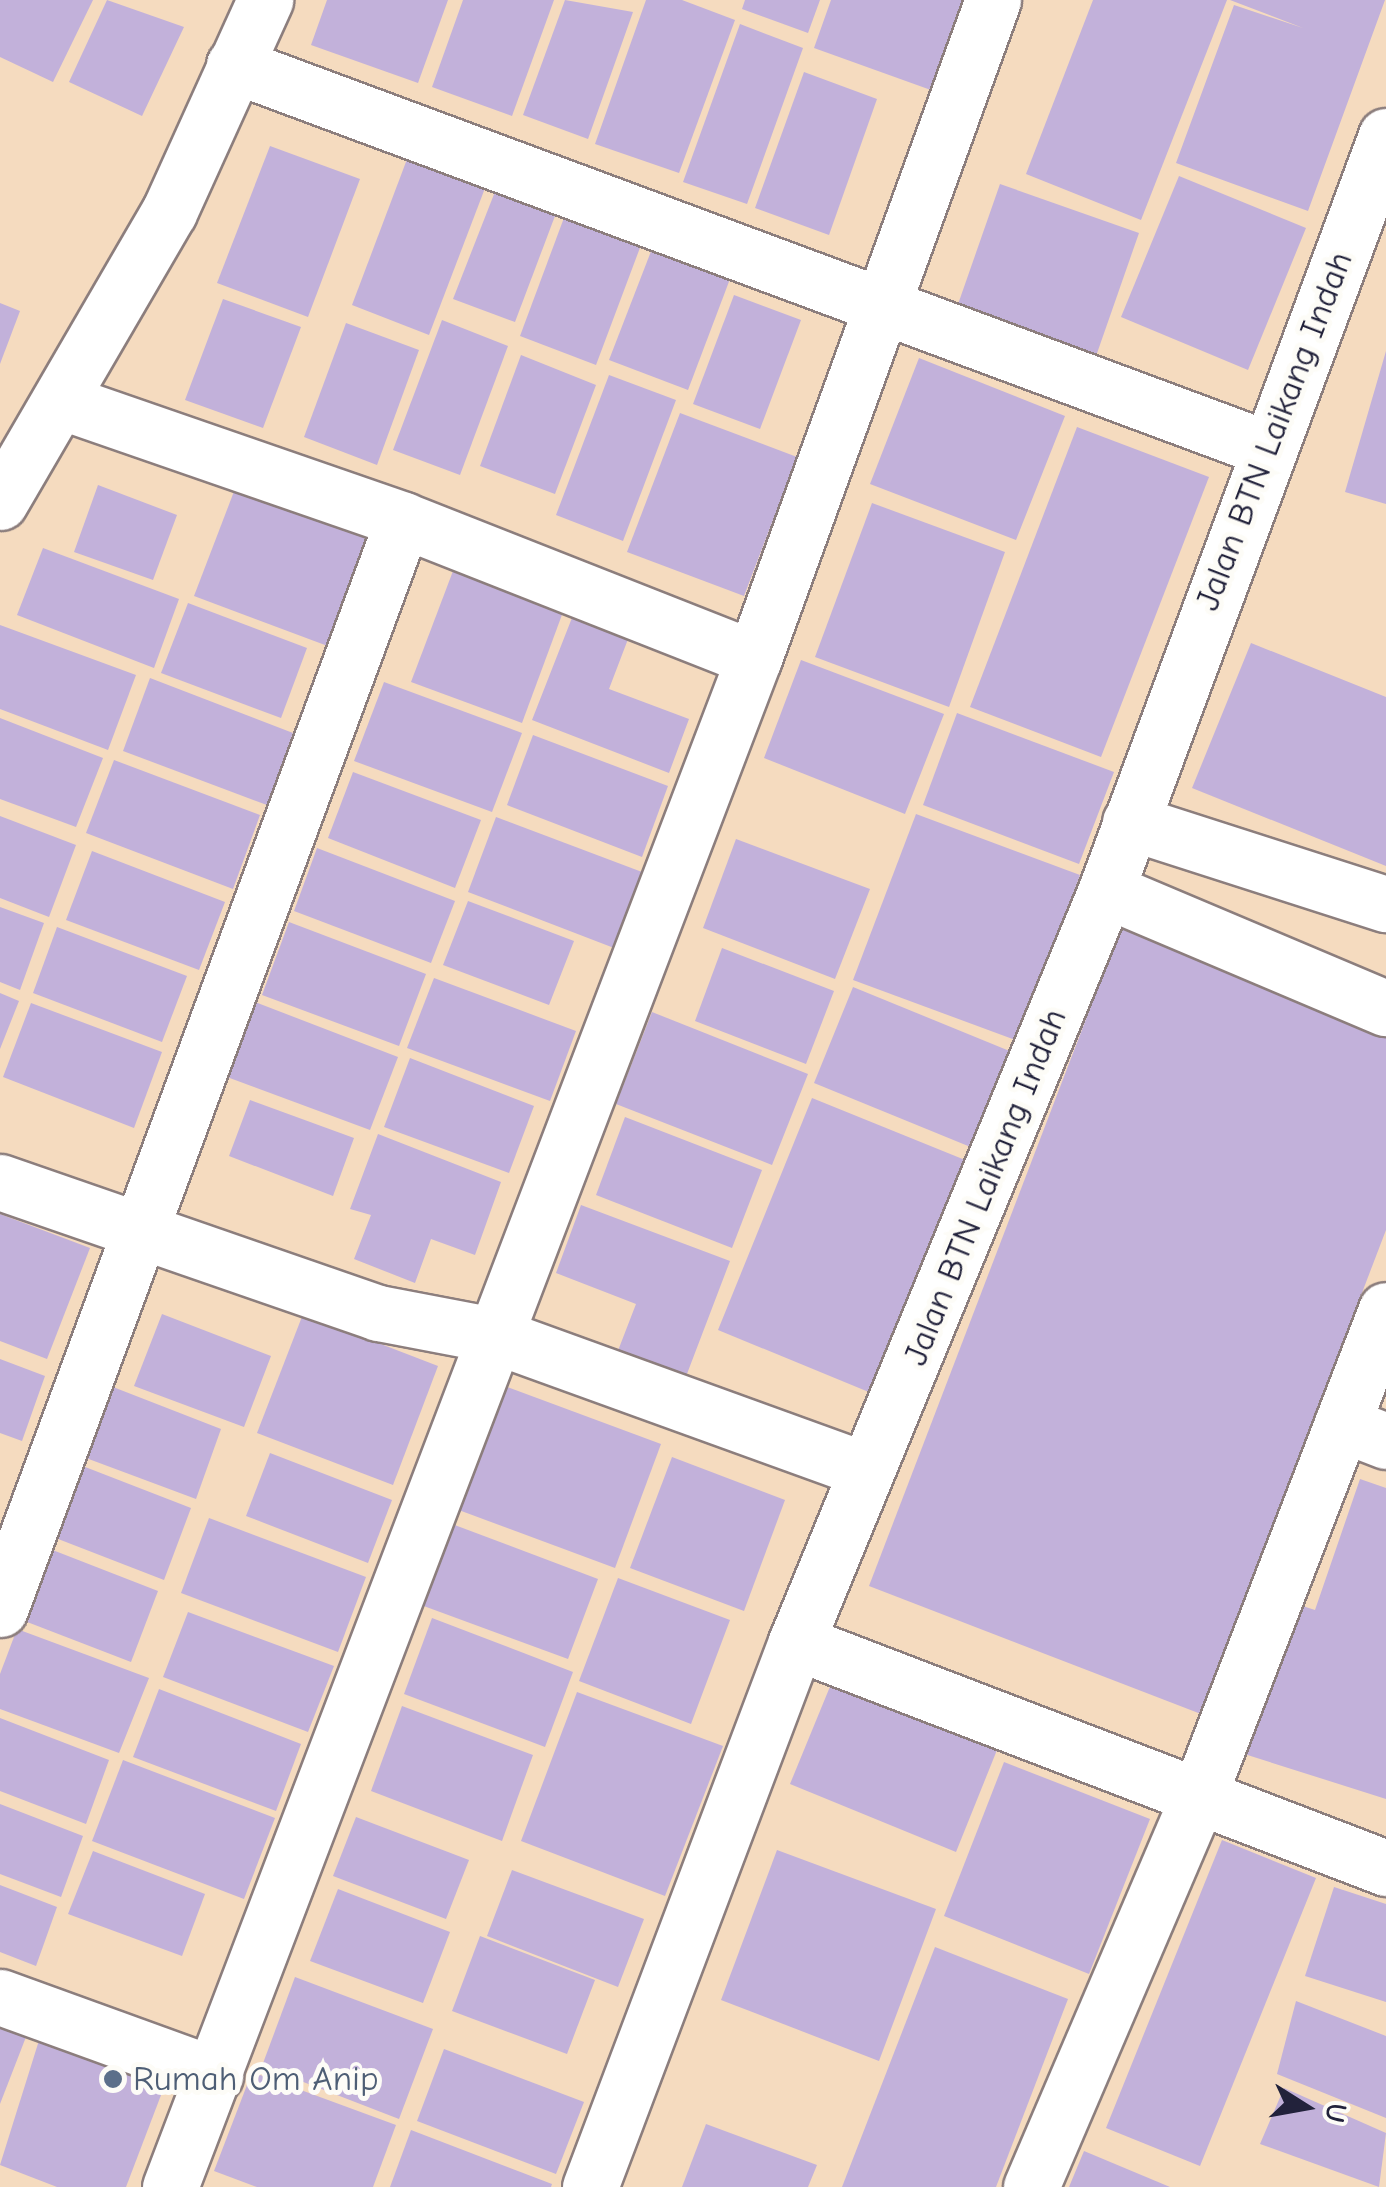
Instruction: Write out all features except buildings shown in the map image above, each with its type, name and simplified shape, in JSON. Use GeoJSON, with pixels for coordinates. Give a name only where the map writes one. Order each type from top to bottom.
{"type":"FeatureCollection","features":[{"type":"Feature","properties":{"kind":"street"},"geometry":{"type":"LineString","coordinates":[[0,502],[63,402],[168,212],[265,0]]}},
{"type":"Feature","properties":{"kind":"street"},"geometry":{"type":"LineString","coordinates":[[170,2187],[754,658],[993,0]]}},
{"type":"Feature","properties":{"kind":"street"},"geometry":{"type":"LineString","coordinates":[[234,65],[1263,447]]}},
{"type":"Feature","properties":{"kind":"street","name":"Jalan BTN Laikang Indah"},"geometry":{"type":"LineString","coordinates":[[590,2187],[796,1642],[1106,890],[1263,447],[1386,136]]}},
{"type":"Feature","properties":{"kind":"street"},"geometry":{"type":"LineString","coordinates":[[63,402],[403,520],[754,658]]}},
{"type":"Feature","properties":{"kind":"street"},"geometry":{"type":"LineString","coordinates":[[0,1609],[403,520]]}},
{"type":"Feature","properties":{"kind":"street"},"geometry":{"type":"LineString","coordinates":[[1130,822],[1386,904]]}},
{"type":"Feature","properties":{"kind":"street"},"geometry":{"type":"LineString","coordinates":[[1106,890],[1386,1008]]}},
{"type":"Feature","properties":{"kind":"street"},"geometry":{"type":"LineString","coordinates":[[0,1182],[378,1313],[494,1335],[866,1470]]}},
{"type":"Feature","properties":{"kind":"street"},"geometry":{"type":"LineString","coordinates":[[1031,2187],[1196,1800],[1364,1432],[1386,1310]]}},
{"type":"Feature","properties":{"kind":"street"},"geometry":{"type":"LineString","coordinates":[[796,1642],[1196,1800],[1386,1868]]}},
{"type":"Feature","properties":{"kind":"street"},"geometry":{"type":"LineString","coordinates":[[0,1997],[215,2075]]}},
{"type":"Feature","properties":{"kind":"place","name":"Rumah Om Anip"},"geometry":{"type":"Point","coordinates":[113,2079]}}]}
